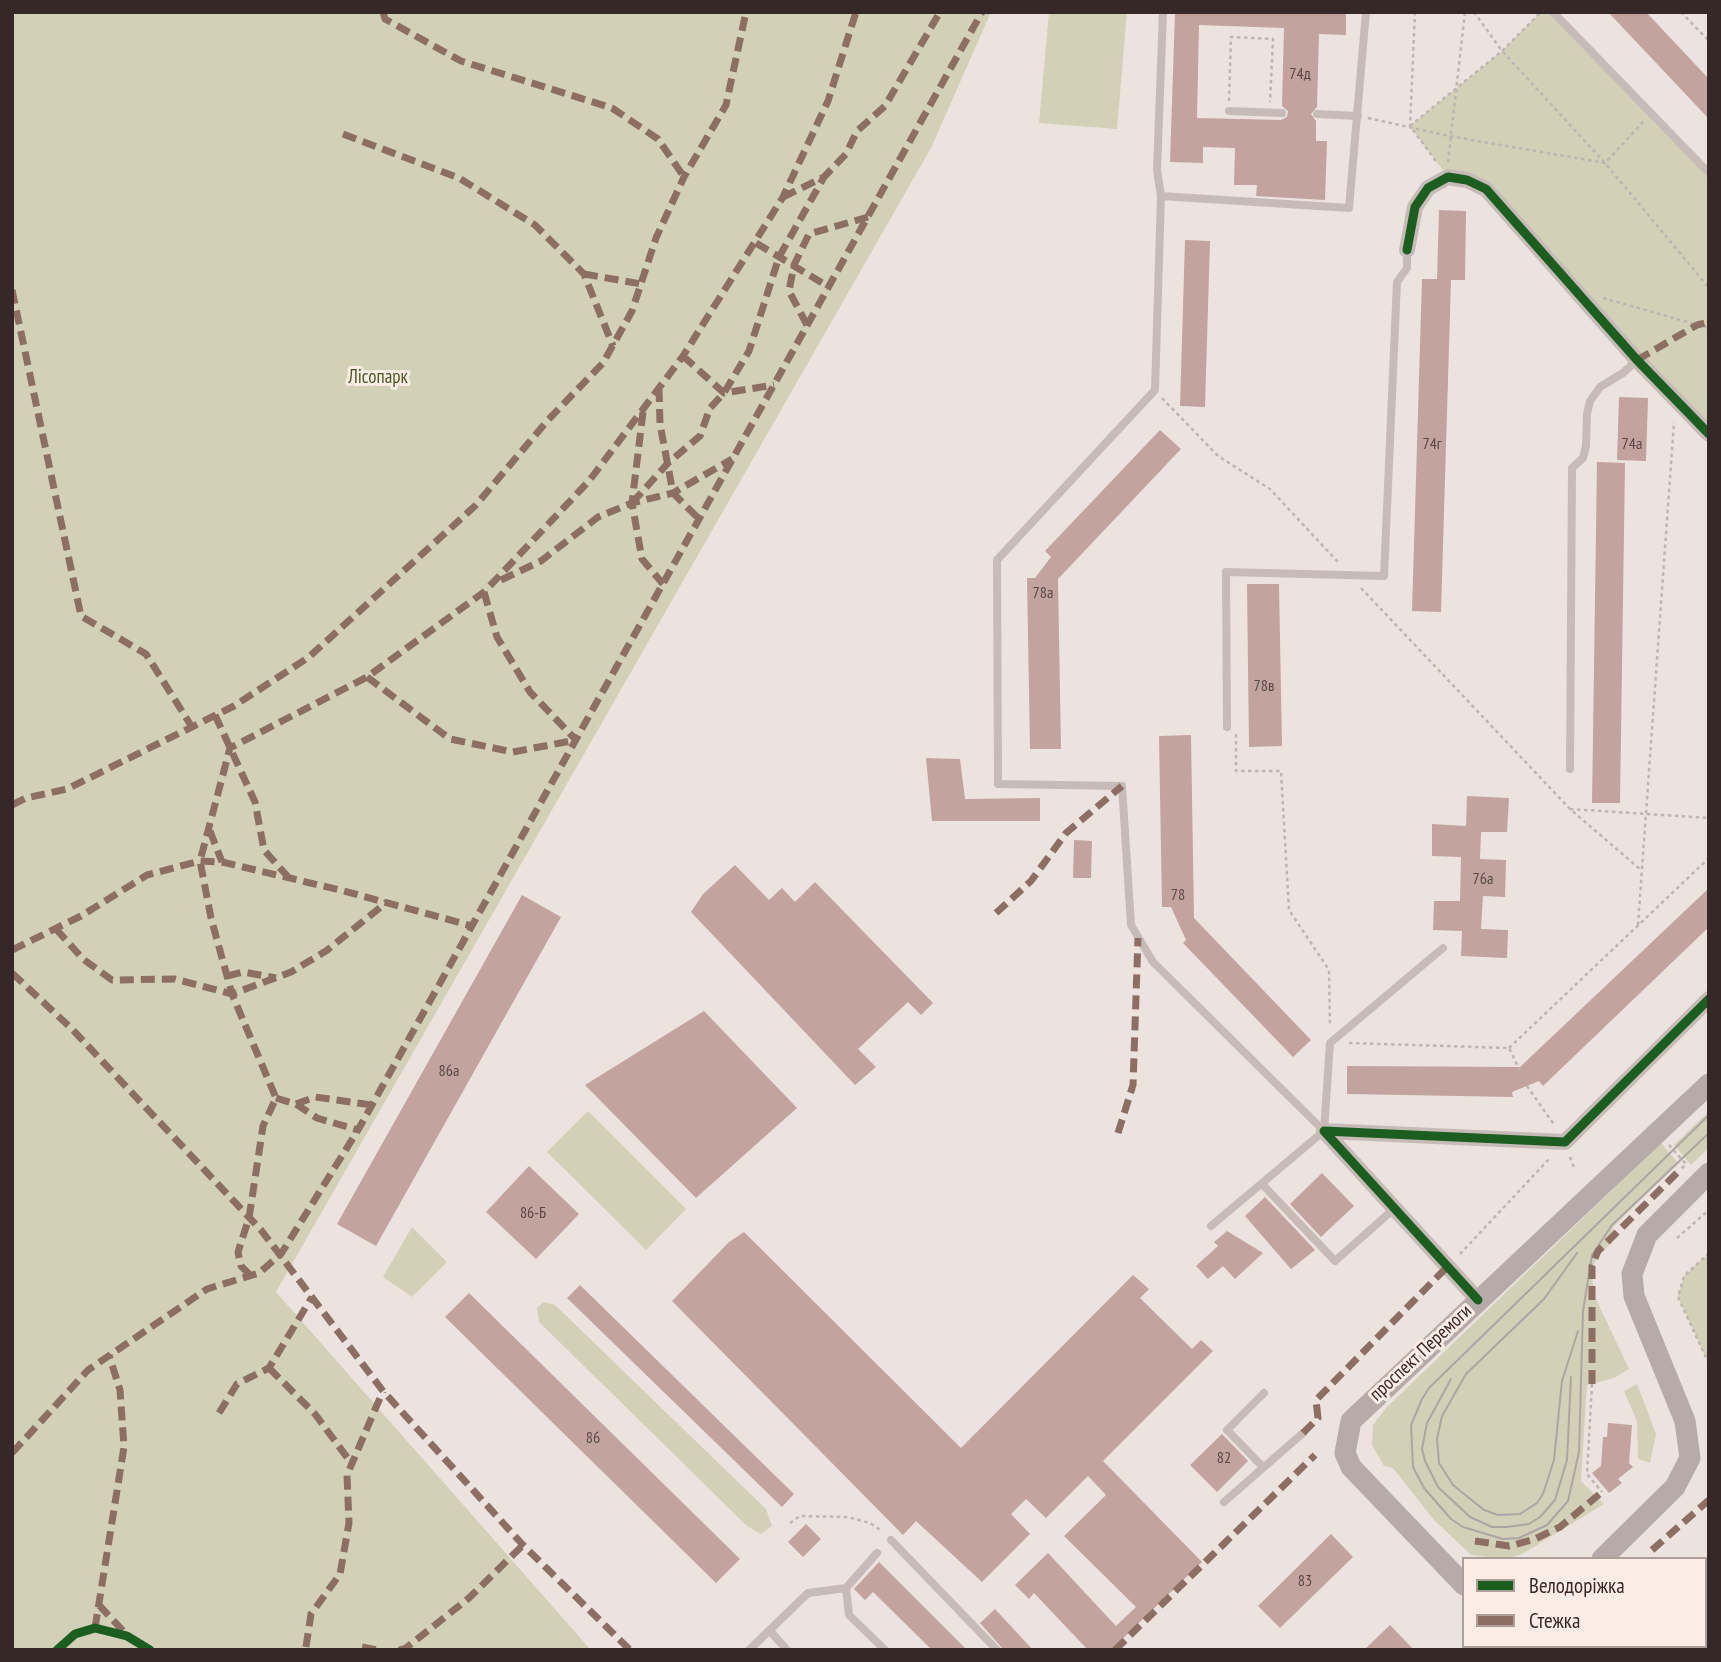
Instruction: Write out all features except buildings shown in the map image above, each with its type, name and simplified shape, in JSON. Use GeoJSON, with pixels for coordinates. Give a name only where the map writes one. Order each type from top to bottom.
{"type":"FeatureCollection","features":[{"type":"Feature","properties":{"kind":"main road","name":"проспект Перемоги"},"geometry":{"type":"LineString","coordinates":[[1462,1583],[1351,1467],[1345,1453],[1351,1421],[1709,1084]]}},
{"type":"Feature","properties":{"kind":"main road"},"geometry":{"type":"LineString","coordinates":[[1604,1557],[1675,1487],[1690,1458],[1690,1437],[1685,1421],[1634,1296],[1632,1273],[1647,1235],[1709,1173]]}},
{"type":"Feature","properties":{"kind":"street"},"geometry":{"type":"LineString","coordinates":[[1407,250],[1415,207],[1428,188],[1448,177],[1467,180],[1486,189],[1637,360],[1709,434]]}},
{"type":"Feature","properties":{"kind":"street"},"geometry":{"type":"LineString","coordinates":[[1324,1131],[1565,1142],[1709,999]]}},
{"type":"Feature","properties":{"kind":"street"},"geometry":{"type":"LineString","coordinates":[[1324,1131],[1478,1300]]}},
{"type":"Feature","properties":{"kind":"lane"},"geometry":{"type":"LineString","coordinates":[[1163,12],[1157,170],[1161,196],[1155,390],[997,560],[998,784],[1122,786],[1131,925],[1153,962],[1324,1131]]}},
{"type":"Feature","properties":{"kind":"lane"},"geometry":{"type":"LineString","coordinates":[[1161,196],[1349,208],[1366,12]]}},
{"type":"Feature","properties":{"kind":"lane"},"geometry":{"type":"LineString","coordinates":[[1553,12],[1709,173]]}},
{"type":"Feature","properties":{"kind":"lane"},"geometry":{"type":"LineString","coordinates":[[1229,111],[1282,113]]}},
{"type":"Feature","properties":{"kind":"lane"},"geometry":{"type":"LineString","coordinates":[[1317,114],[1358,116]]}},
{"type":"Feature","properties":{"kind":"lane"},"geometry":{"type":"LineString","coordinates":[[1227,727],[1226,572],[1384,576],[1397,282],[1407,268],[1407,250]]}},
{"type":"Feature","properties":{"kind":"lane"},"geometry":{"type":"LineString","coordinates":[[1570,769],[1572,467],[1583,458],[1590,401],[1600,387],[1623,373],[1637,360]]}},
{"type":"Feature","properties":{"kind":"lane"},"geometry":{"type":"LineString","coordinates":[[1211,1226],[1324,1131],[1330,1043],[1443,948]]}},
{"type":"Feature","properties":{"kind":"lane"},"geometry":{"type":"LineString","coordinates":[[1262,1184],[1335,1261],[1395,1208]]}},
{"type":"Feature","properties":{"kind":"lane"},"geometry":{"type":"LineString","coordinates":[[1263,1468],[1227,1430],[1264,1393]]}},
{"type":"Feature","properties":{"kind":"lane"},"geometry":{"type":"LineString","coordinates":[[1224,1503],[1303,1433]]}},
{"type":"Feature","properties":{"kind":"lane"},"geometry":{"type":"LineString","coordinates":[[891,1540],[997,1650]]}},
{"type":"Feature","properties":{"kind":"lane"},"geometry":{"type":"LineString","coordinates":[[749,1650],[808,1593],[846,1588],[877,1553]]}},
{"type":"Feature","properties":{"kind":"lane"},"geometry":{"type":"LineString","coordinates":[[846,1588],[849,1615],[885,1650]]}},
{"type":"Feature","properties":{"kind":"lane"},"geometry":{"type":"LineString","coordinates":[[770,1631],[787,1650]]}},
{"type":"Feature","properties":{"kind":"path"},"geometry":{"type":"LineString","coordinates":[[1415,12],[1410,126],[1448,177]]}},
{"type":"Feature","properties":{"kind":"path"},"geometry":{"type":"LineString","coordinates":[[1448,177],[1449,136],[1465,12]]}},
{"type":"Feature","properties":{"kind":"path"},"geometry":{"type":"LineString","coordinates":[[1474,12],[1502,51],[1605,163],[1709,288]]}},
{"type":"Feature","properties":{"kind":"path"},"geometry":{"type":"LineString","coordinates":[[1410,126],[1502,51],[1541,12]]}},
{"type":"Feature","properties":{"kind":"path"},"geometry":{"type":"LineString","coordinates":[[1681,12],[1709,41]]}},
{"type":"Feature","properties":{"kind":"path"},"geometry":{"type":"LineString","coordinates":[[1229,111],[1231,37],[1273,38],[1270,113]]}},
{"type":"Feature","properties":{"kind":"path"},"geometry":{"type":"LineString","coordinates":[[1605,163],[1652,113]]}},
{"type":"Feature","properties":{"kind":"path"},"geometry":{"type":"LineString","coordinates":[[1358,116],[1449,136],[1605,163]]}},
{"type":"Feature","properties":{"kind":"path"},"geometry":{"type":"LineString","coordinates":[[1573,289],[1709,328]]}},
{"type":"Feature","properties":{"kind":"path"},"geometry":{"type":"LineString","coordinates":[[1155,390],[1218,456],[1270,489],[1570,809],[1641,870]]}},
{"type":"Feature","properties":{"kind":"path"},"geometry":{"type":"LineString","coordinates":[[1638,925],[1675,399]]}},
{"type":"Feature","properties":{"kind":"path"},"geometry":{"type":"LineString","coordinates":[[1236,731],[1236,771],[1281,771],[1289,910],[1329,970],[1330,1043],[1509,1048],[1709,858]]}},
{"type":"Feature","properties":{"kind":"path"},"geometry":{"type":"LineString","coordinates":[[1570,809],[1709,818]]}},
{"type":"Feature","properties":{"kind":"path"},"geometry":{"type":"LineString","coordinates":[[1509,1048],[1520,1071]]}},
{"type":"Feature","properties":{"kind":"path"},"geometry":{"type":"LineString","coordinates":[[1448,1266],[1565,1142],[1527,1086]]}},
{"type":"Feature","properties":{"kind":"path"},"geometry":{"type":"LineString","coordinates":[[1664,1140],[1686,1164],[1680,1170]]}},
{"type":"Feature","properties":{"kind":"path"},"geometry":{"type":"LineString","coordinates":[[1677,1238],[1709,1210]]}},
{"type":"Feature","properties":{"kind":"path"},"geometry":{"type":"LineString","coordinates":[[1709,1253],[1684,1276],[1678,1297],[1709,1364]]}},
{"type":"Feature","properties":{"kind":"path"},"geometry":{"type":"LineString","coordinates":[[1592,1384],[1587,1474],[1602,1492]]}},
{"type":"Feature","properties":{"kind":"path"},"geometry":{"type":"LineString","coordinates":[[790,1523],[800,1516],[848,1517],[870,1523],[891,1540]]}},
{"type":"Feature","properties":{"kind":"green space","name":"Лісопарк"},"geometry":{"type":"Polygon","coordinates":[[[12,12],[991,12],[931,148],[276,1292],[591,1650],[12,1650],[12,12]]]}},
{"type":"Feature","properties":{"kind":"green space"},"geometry":{"type":"Polygon","coordinates":[[[1049,12],[1127,12],[1117,129],[1039,123],[1049,12]]]}},
{"type":"Feature","properties":{"kind":"green space"},"geometry":{"type":"Polygon","coordinates":[[[1541,12],[1553,12],[1709,173],[1709,434],[1486,189],[1448,177],[1410,126],[1502,51],[1541,12]]]}},
{"type":"Feature","properties":{"kind":"green space"},"geometry":{"type":"Polygon","coordinates":[[[588,1111],[686,1209],[646,1250],[547,1152],[588,1111]]]}},
{"type":"Feature","properties":{"kind":"green space"},"geometry":{"type":"Polygon","coordinates":[[[1709,1111],[1709,1148],[1691,1165],[1674,1145],[1709,1111]]]}},
{"type":"Feature","properties":{"kind":"green space"},"geometry":{"type":"Polygon","coordinates":[[[1661,1143],[1678,1163],[1612,1228],[1618,1235],[1597,1258],[1591,1271],[1595,1297],[1629,1369],[1614,1378],[1587,1385],[1581,1481],[1604,1504],[1522,1554],[1512,1557],[1471,1555],[1434,1520],[1393,1468],[1384,1466],[1372,1445],[1373,1425],[1386,1408],[1661,1143]]]}},
{"type":"Feature","properties":{"kind":"green space"},"geometry":{"type":"Polygon","coordinates":[[[412,1227],[447,1262],[412,1297],[383,1277],[412,1227]]]}},
{"type":"Feature","properties":{"kind":"green space"},"geometry":{"type":"Polygon","coordinates":[[[1709,1253],[1709,1364],[1678,1297],[1684,1276],[1709,1253]]]}},
{"type":"Feature","properties":{"kind":"green space"},"geometry":{"type":"Polygon","coordinates":[[[544,1302],[555,1305],[766,1509],[772,1526],[761,1534],[747,1526],[539,1322],[537,1308],[544,1302]]]}},
{"type":"Feature","properties":{"kind":"green space"},"geometry":{"type":"Polygon","coordinates":[[[1637,1384],[1656,1434],[1650,1463],[1638,1459],[1637,1421],[1624,1391],[1637,1384]]]}},
{"type":"Feature","properties":{"kind":"tram line"},"geometry":{"type":"LineString","coordinates":[[1709,1115],[1429,1388],[1422,1399],[1411,1425],[1413,1467],[1424,1488],[1451,1519],[1463,1527],[1503,1539],[1519,1538],[1547,1525],[1568,1501],[1579,1452],[1583,1311],[1592,1255],[1612,1225],[1709,1133]]}},
{"type":"Feature","properties":{"kind":"tram line"},"geometry":{"type":"LineString","coordinates":[[1577,1253],[1544,1299],[1466,1374],[1442,1416],[1437,1439],[1439,1463],[1453,1485],[1484,1510],[1498,1515],[1520,1514],[1537,1503],[1543,1494],[1554,1460],[1562,1381],[1578,1331]]}},
{"type":"Feature","properties":{"kind":"tram line"},"geometry":{"type":"LineString","coordinates":[[1451,1379],[1427,1423],[1422,1449],[1425,1461],[1438,1487],[1470,1517],[1492,1527],[1507,1527],[1529,1524],[1540,1517],[1555,1500],[1567,1460],[1571,1377]]}},
{"type":"Feature","properties":{"kind":"marked path"},"geometry":{"type":"LineString","coordinates":[[383,12],[385,19],[461,61],[612,108],[658,139],[684,177]]}},
{"type":"Feature","properties":{"kind":"marked path"},"geometry":{"type":"LineString","coordinates":[[12,805],[26,798],[67,789],[234,706],[309,657],[476,505],[548,420],[603,363],[632,311],[656,238],[684,177],[726,105],[746,12]]}},
{"type":"Feature","properties":{"kind":"marked path"},"geometry":{"type":"LineString","coordinates":[[250,1275],[241,1266],[238,1252],[249,1218],[263,1126],[276,1098],[232,994],[211,918],[200,861],[230,748],[367,677],[484,592],[589,481],[683,356],[783,197],[828,101],[856,12]]}},
{"type":"Feature","properties":{"kind":"marked path"},"geometry":{"type":"LineString","coordinates":[[783,197],[824,177],[846,154],[857,131],[885,106],[940,12]]}},
{"type":"Feature","properties":{"kind":"marked path"},"geometry":{"type":"LineString","coordinates":[[12,1453],[88,1370],[207,1289],[259,1273],[281,1254],[358,1130],[982,12]]}},
{"type":"Feature","properties":{"kind":"marked path"},"geometry":{"type":"LineString","coordinates":[[343,134],[459,178],[535,225],[584,274],[613,346]]}},
{"type":"Feature","properties":{"kind":"marked path"},"geometry":{"type":"LineString","coordinates":[[632,503],[668,463],[700,436],[710,408],[724,393],[749,351],[779,257],[824,177]]}},
{"type":"Feature","properties":{"kind":"marked path"},"geometry":{"type":"LineString","coordinates":[[807,325],[789,291],[794,265],[809,234],[868,217]]}},
{"type":"Feature","properties":{"kind":"marked path"},"geometry":{"type":"LineString","coordinates":[[756,243],[829,287]]}},
{"type":"Feature","properties":{"kind":"marked path"},"geometry":{"type":"LineString","coordinates":[[584,274],[641,284]]}},
{"type":"Feature","properties":{"kind":"marked path"},"geometry":{"type":"LineString","coordinates":[[12,290],[81,616],[146,654],[192,727]]}},
{"type":"Feature","properties":{"kind":"marked path"},"geometry":{"type":"LineString","coordinates":[[1637,360],[1697,325],[1709,322]]}},
{"type":"Feature","properties":{"kind":"marked path"},"geometry":{"type":"LineString","coordinates":[[683,356],[724,393],[774,385]]}},
{"type":"Feature","properties":{"kind":"marked path"},"geometry":{"type":"LineString","coordinates":[[659,388],[660,424],[673,493],[699,519]]}},
{"type":"Feature","properties":{"kind":"marked path"},"geometry":{"type":"LineString","coordinates":[[643,412],[632,503],[642,559],[663,584]]}},
{"type":"Feature","properties":{"kind":"marked path"},"geometry":{"type":"LineString","coordinates":[[501,580],[541,561],[598,517],[632,503],[673,493],[732,459]]}},
{"type":"Feature","properties":{"kind":"marked path"},"geometry":{"type":"LineString","coordinates":[[484,592],[497,637],[530,692],[576,740]]}},
{"type":"Feature","properties":{"kind":"marked path"},"geometry":{"type":"LineString","coordinates":[[367,677],[450,739],[513,752],[576,740]]}},
{"type":"Feature","properties":{"kind":"marked path"},"geometry":{"type":"LineString","coordinates":[[215,715],[255,802],[264,850],[289,878]]}},
{"type":"Feature","properties":{"kind":"marked path"},"geometry":{"type":"LineString","coordinates":[[996,913],[1031,881],[1066,833],[1122,786]]}},
{"type":"Feature","properties":{"kind":"marked path"},"geometry":{"type":"LineString","coordinates":[[210,831],[222,862]]}},
{"type":"Feature","properties":{"kind":"marked path"},"geometry":{"type":"LineString","coordinates":[[12,950],[81,916],[147,875],[200,861],[222,862],[344,891],[472,926]]}},
{"type":"Feature","properties":{"kind":"marked path"},"geometry":{"type":"LineString","coordinates":[[56,929],[83,959],[112,980],[175,979],[232,994],[291,972],[326,951],[387,902]]}},
{"type":"Feature","properties":{"kind":"marked path"},"geometry":{"type":"LineString","coordinates":[[1118,1133],[1133,1085],[1138,938]]}},
{"type":"Feature","properties":{"kind":"marked path"},"geometry":{"type":"LineString","coordinates":[[227,976],[243,972],[276,978]]}},
{"type":"Feature","properties":{"kind":"marked path"},"geometry":{"type":"LineString","coordinates":[[12,973],[72,1029],[261,1230],[383,1391],[523,1545],[630,1650]]}},
{"type":"Feature","properties":{"kind":"marked path"},"geometry":{"type":"LineString","coordinates":[[296,1104],[315,1097],[372,1105]]}},
{"type":"Feature","properties":{"kind":"marked path"},"geometry":{"type":"LineString","coordinates":[[276,1098],[296,1104],[317,1118],[358,1130]]}},
{"type":"Feature","properties":{"kind":"marked path"},"geometry":{"type":"LineString","coordinates":[[1592,1384],[1592,1266],[1598,1251],[1680,1170]]}},
{"type":"Feature","properties":{"kind":"marked path"},"geometry":{"type":"LineString","coordinates":[[1303,1433],[1318,1418],[1316,1400],[1448,1266]]}},
{"type":"Feature","properties":{"kind":"marked path"},"geometry":{"type":"LineString","coordinates":[[219,1413],[237,1384],[269,1368],[312,1297]]}},
{"type":"Feature","properties":{"kind":"marked path"},"geometry":{"type":"LineString","coordinates":[[95,1628],[124,1447],[120,1390],[109,1355]]}},
{"type":"Feature","properties":{"kind":"marked path"},"geometry":{"type":"LineString","coordinates":[[269,1368],[315,1414],[352,1464]]}},
{"type":"Feature","properties":{"kind":"marked path"},"geometry":{"type":"LineString","coordinates":[[306,1647],[311,1614],[340,1574],[349,1523],[347,1475],[383,1391]]}},
{"type":"Feature","properties":{"kind":"marked path"},"geometry":{"type":"LineString","coordinates":[[1115,1650],[1315,1455]]}},
{"type":"Feature","properties":{"kind":"marked path"},"geometry":{"type":"LineString","coordinates":[[1475,1541],[1509,1546],[1535,1539],[1560,1527],[1602,1492]]}},
{"type":"Feature","properties":{"kind":"marked path"},"geometry":{"type":"LineString","coordinates":[[1652,1550],[1709,1500]]}},
{"type":"Feature","properties":{"kind":"marked path"},"geometry":{"type":"LineString","coordinates":[[399,1650],[406,1648],[469,1598],[523,1545]]}},
{"type":"Feature","properties":{"kind":"marked path"},"geometry":{"type":"LineString","coordinates":[[99,1605],[125,1633]]}},
{"type":"Feature","properties":{"kind":"marked path"},"geometry":{"type":"LineString","coordinates":[[362,1647],[377,1650]]}},
{"type":"Feature","properties":{"kind":"cycle path"},"geometry":{"type":"LineString","coordinates":[[1407,250],[1415,207],[1428,188],[1448,177],[1467,180],[1486,189],[1637,360],[1709,434]]}},
{"type":"Feature","properties":{"kind":"cycle path"},"geometry":{"type":"LineString","coordinates":[[1478,1300],[1324,1131],[1565,1142],[1709,999]]}},
{"type":"Feature","properties":{"kind":"cycle path"},"geometry":{"type":"LineString","coordinates":[[57,1650],[75,1634],[95,1628],[127,1636],[150,1650]]}}]}
